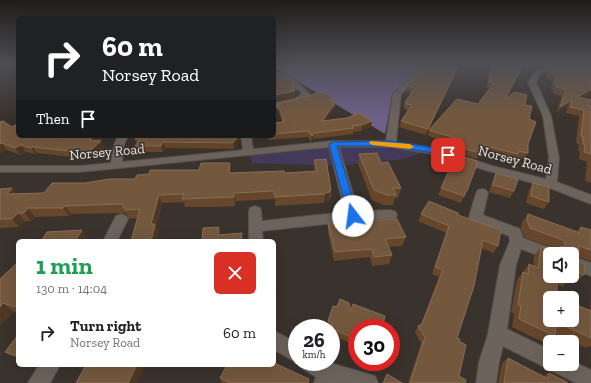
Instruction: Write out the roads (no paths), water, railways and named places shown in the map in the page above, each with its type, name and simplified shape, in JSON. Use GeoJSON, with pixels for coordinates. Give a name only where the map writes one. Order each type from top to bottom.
{"type":"FeatureCollection","features":[{"type":"Feature","properties":{"kind":"street"},"geometry":{"type":"LineString","coordinates":[[276,106],[298,101],[306,95],[303,90],[291,82]]}},
{"type":"Feature","properties":{"kind":"street"},"geometry":{"type":"LineString","coordinates":[[391,144],[395,97],[397,93],[415,82]]}},
{"type":"Feature","properties":{"kind":"street"},"geometry":{"type":"LineString","coordinates":[[532,82],[547,116],[554,158],[551,184]]}},
{"type":"Feature","properties":{"kind":"street"},"geometry":{"type":"LineString","coordinates":[[116,165],[121,138]]}},
{"type":"Feature","properties":{"kind":"street"},"geometry":{"type":"LineString","coordinates":[[246,138],[248,152]]}},
{"type":"Feature","properties":{"kind":"street"},"geometry":{"type":"LineString","coordinates":[[333,144],[353,216]]}},
{"type":"Feature","properties":{"kind":"street","name":"Norsey Road"},"geometry":{"type":"LineString","coordinates":[[0,169],[80,169],[333,144],[391,144],[435,151],[489,168],[551,184],[591,200]]}},
{"type":"Feature","properties":{"kind":"street"},"geometry":{"type":"LineString","coordinates":[[482,193],[476,217],[515,233],[517,241],[508,265],[497,334],[486,383]]}},
{"type":"Feature","properties":{"kind":"street"},"geometry":{"type":"LineString","coordinates":[[256,211],[256,239]]}},
{"type":"Feature","properties":{"kind":"street"},"geometry":{"type":"LineString","coordinates":[[256,226],[353,216],[391,215]]}},
{"type":"Feature","properties":{"kind":"street"},"geometry":{"type":"LineString","coordinates":[[111,239],[121,219]]}},
{"type":"Feature","properties":{"kind":"street"},"geometry":{"type":"LineString","coordinates":[[517,241],[543,251]]}},
{"type":"Feature","properties":{"kind":"street"},"geometry":{"type":"LineString","coordinates":[[579,265],[591,270]]}},
{"type":"Feature","properties":{"kind":"street"},"geometry":{"type":"LineString","coordinates":[[497,334],[543,357]]}},
{"type":"Feature","properties":{"kind":"street"},"geometry":{"type":"LineString","coordinates":[[276,341],[288,349]]}},
{"type":"Feature","properties":{"kind":"street"},"geometry":{"type":"LineString","coordinates":[[38,383],[49,367]]}},
{"type":"Feature","properties":{"kind":"street"},"geometry":{"type":"LineString","coordinates":[[572,371],[591,380]]}},
{"type":"Feature","properties":{"kind":"street"},"geometry":{"type":"LineString","coordinates":[[325,378],[368,383]]}}]}
